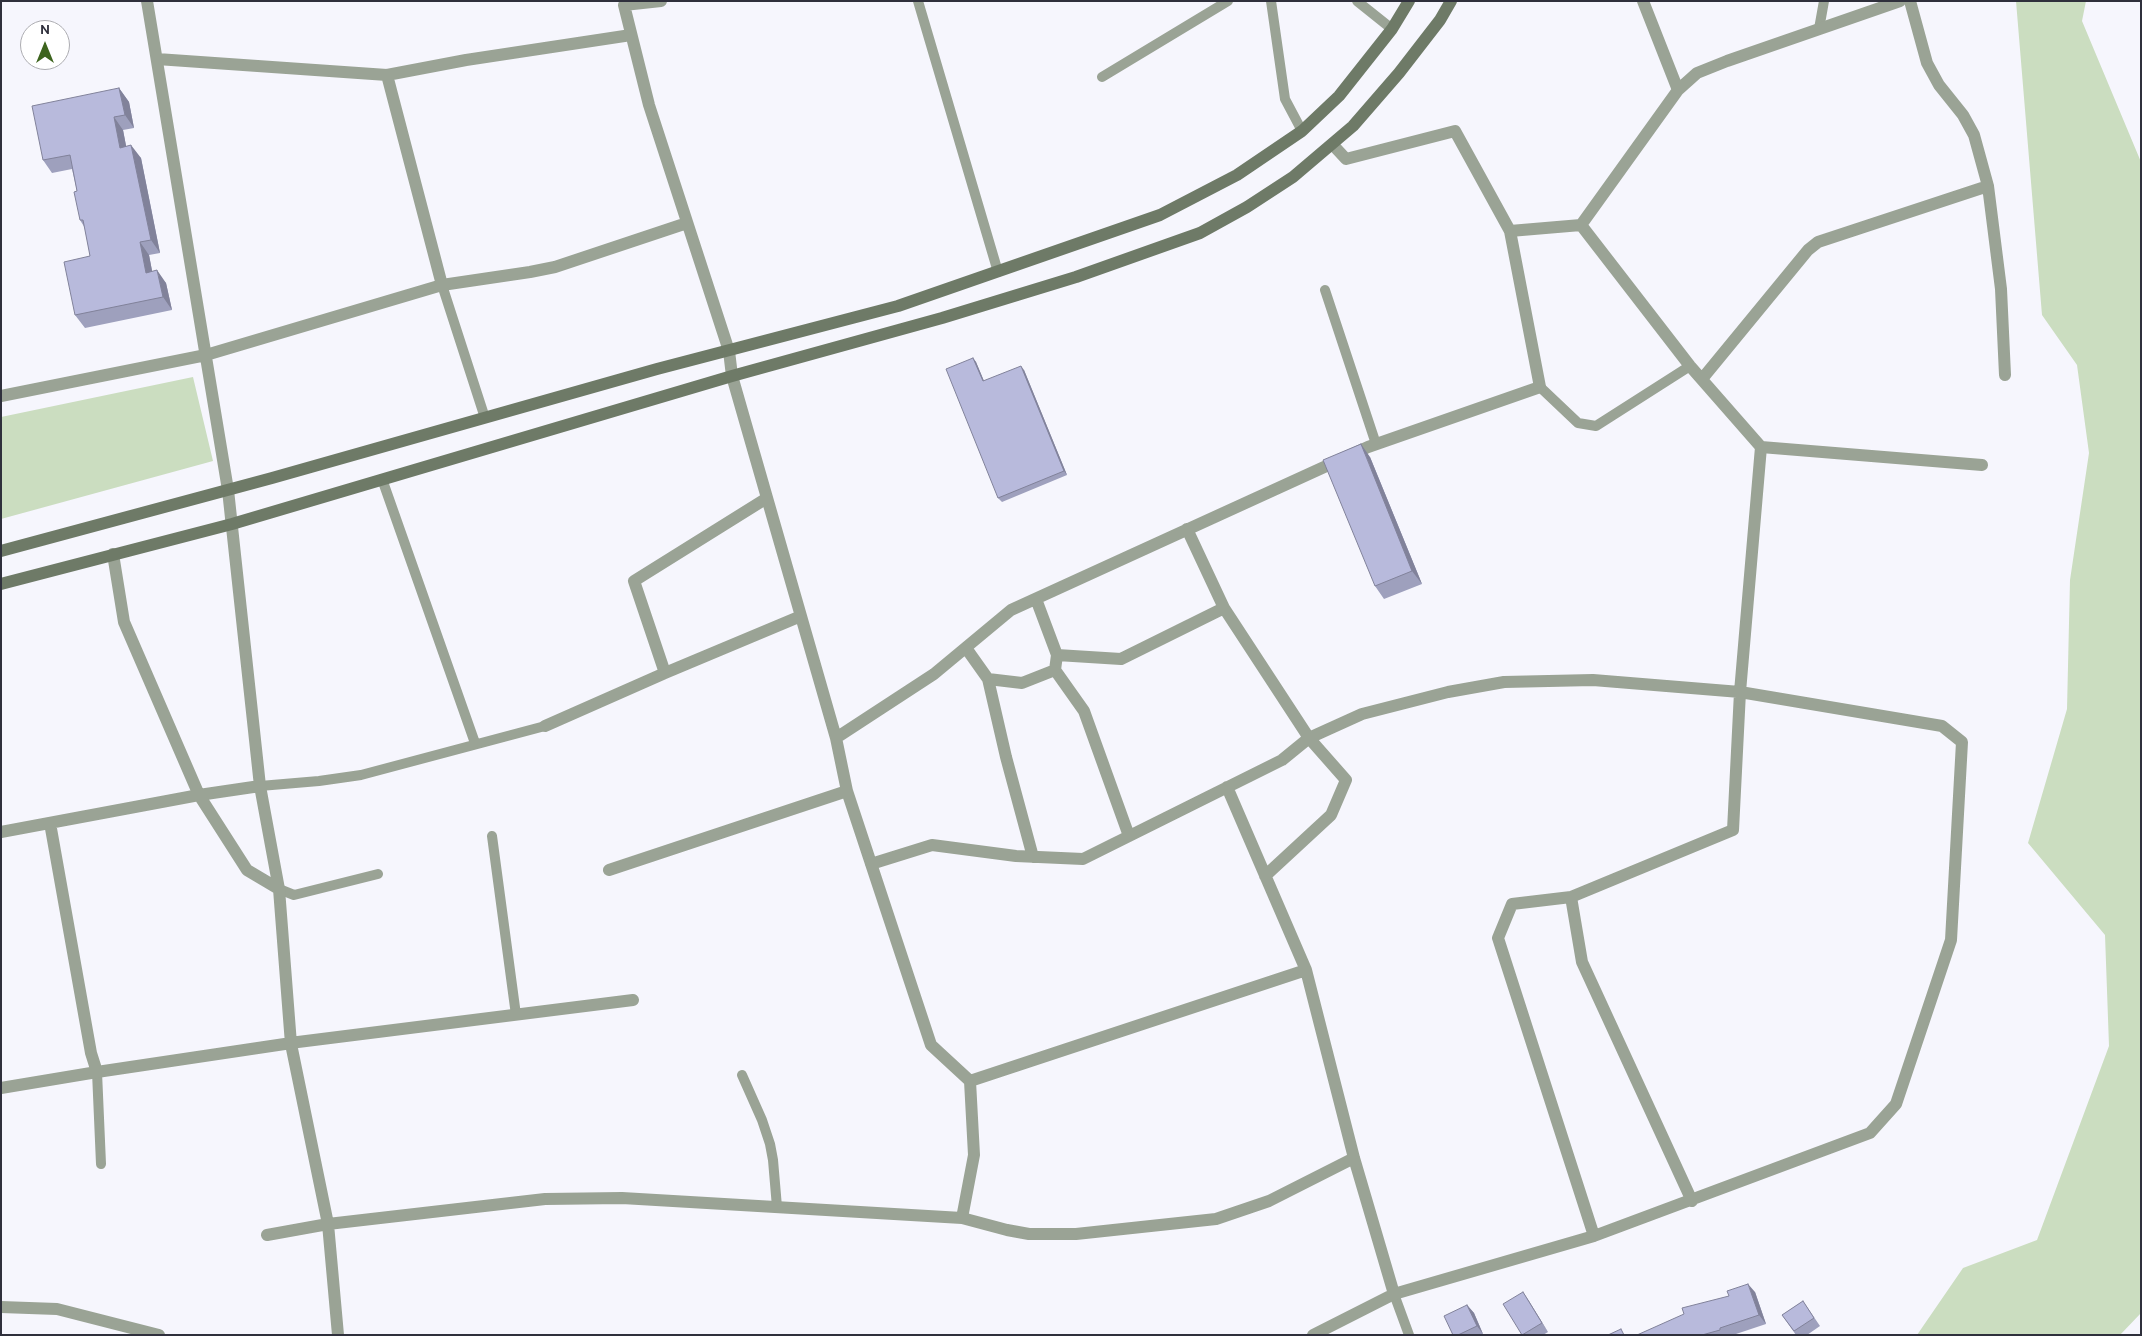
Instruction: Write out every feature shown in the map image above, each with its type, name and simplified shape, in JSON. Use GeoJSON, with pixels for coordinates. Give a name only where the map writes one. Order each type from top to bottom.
{"type":"FeatureCollection","features":[{"type":"Feature","properties":{"kind":"street"},"geometry":{"type":"LineString","coordinates":[[147,1],[228,490],[260,786],[279,889],[290,1044],[328,1224],[338,1335]]}},
{"type":"Feature","properties":{"kind":"street"},"geometry":{"type":"LineString","coordinates":[[661,1],[623,3],[649,105],[729,351],[732,376],[836,738],[847,791],[931,1045],[970,1082],[974,1155],[962,1218]]}},
{"type":"Feature","properties":{"kind":"street"},"geometry":{"type":"LineString","coordinates":[[1,551],[898,306],[1160,215],[1237,176],[1302,132],[1339,96],[1392,29],[1409,1]]}},
{"type":"Feature","properties":{"kind":"street"},"geometry":{"type":"LineString","coordinates":[[1,584],[232,524],[732,376],[952,316],[1076,277],[1200,234],[1247,208],[1293,177],[1333,145],[1353,126],[1399,72],[1440,20],[1451,1]]}},
{"type":"Feature","properties":{"kind":"street"},"geometry":{"type":"LineString","coordinates":[[1643,1],[1678,90]]}},
{"type":"Feature","properties":{"kind":"street"},"geometry":{"type":"LineString","coordinates":[[1581,226],[1678,90],[1697,73],[1900,1]]}},
{"type":"Feature","properties":{"kind":"street"},"geometry":{"type":"LineString","coordinates":[[1910,1],[1927,63],[1939,85],[1964,116],[1974,136],[1988,186],[2001,289],[2005,375]]}},
{"type":"Feature","properties":{"kind":"street"},"geometry":{"type":"LineString","coordinates":[[157,58],[387,75],[466,60],[631,35]]}},
{"type":"Feature","properties":{"kind":"street"},"geometry":{"type":"LineString","coordinates":[[387,75],[442,285]]}},
{"type":"Feature","properties":{"kind":"street"},"geometry":{"type":"LineString","coordinates":[[836,738],[934,674],[1011,610],[1376,444],[1540,387],[1510,231],[1454,131],[1346,159],[1333,145]]}},
{"type":"Feature","properties":{"kind":"street"},"geometry":{"type":"LineString","coordinates":[[1702,379],[1808,250],[1818,242],[1988,186]]}},
{"type":"Feature","properties":{"kind":"street"},"geometry":{"type":"LineString","coordinates":[[1,396],[206,355],[442,285],[555,267],[687,223]]}},
{"type":"Feature","properties":{"kind":"street"},"geometry":{"type":"LineString","coordinates":[[1510,231],[1581,226]]}},
{"type":"Feature","properties":{"kind":"street"},"geometry":{"type":"LineString","coordinates":[[1581,226],[1690,366],[1761,447],[1982,465]]}},
{"type":"Feature","properties":{"kind":"street"},"geometry":{"type":"LineString","coordinates":[[1594,1236],[1498,938],[1512,904],[1571,897],[1733,830],[1740,692],[1761,447]]}},
{"type":"Feature","properties":{"kind":"street"},"geometry":{"type":"LineString","coordinates":[[665,673],[634,581],[767,498]]}},
{"type":"Feature","properties":{"kind":"street"},"geometry":{"type":"LineString","coordinates":[[1187,529],[1224,608],[1309,738],[1346,780],[1331,815],[1265,876]]}},
{"type":"Feature","properties":{"kind":"street"},"geometry":{"type":"LineString","coordinates":[[113,554],[124,622],[199,795],[247,870],[279,889]]}},
{"type":"Feature","properties":{"kind":"street"},"geometry":{"type":"LineString","coordinates":[[1036,599],[1057,655],[1055,670],[1084,711],[1129,836]]}},
{"type":"Feature","properties":{"kind":"street"},"geometry":{"type":"LineString","coordinates":[[1057,655],[1121,659],[1224,608]]}},
{"type":"Feature","properties":{"kind":"street"},"geometry":{"type":"LineString","coordinates":[[545,726],[800,616]]}},
{"type":"Feature","properties":{"kind":"street"},"geometry":{"type":"LineString","coordinates":[[966,648],[988,679],[1033,857]]}},
{"type":"Feature","properties":{"kind":"street"},"geometry":{"type":"LineString","coordinates":[[988,679],[1022,683],[1055,670]]}},
{"type":"Feature","properties":{"kind":"street"},"geometry":{"type":"LineString","coordinates":[[872,864],[932,845],[1033,857],[1083,858],[1282,760],[1309,738],[1362,714],[1448,692],[1504,682],[1593,680],[1740,692],[1942,726],[1962,742],[1951,940],[1896,1104],[1870,1133],[1594,1236],[1394,1294],[1312,1335]]}},
{"type":"Feature","properties":{"kind":"street"},"geometry":{"type":"LineString","coordinates":[[1,832],[199,795],[260,786]]}},
{"type":"Feature","properties":{"kind":"street"},"geometry":{"type":"LineString","coordinates":[[1227,787],[1306,970],[1354,1158],[1394,1294]]}},
{"type":"Feature","properties":{"kind":"street"},"geometry":{"type":"LineString","coordinates":[[609,870],[847,791]]}},
{"type":"Feature","properties":{"kind":"street"},"geometry":{"type":"LineString","coordinates":[[50,823],[91,1054],[98,1072]]}},
{"type":"Feature","properties":{"kind":"street"},"geometry":{"type":"LineString","coordinates":[[1571,897],[1582,962],[1692,1201]]}},
{"type":"Feature","properties":{"kind":"street"},"geometry":{"type":"LineString","coordinates":[[970,1082],[1306,970]]}},
{"type":"Feature","properties":{"kind":"street"},"geometry":{"type":"LineString","coordinates":[[1,1088],[290,1044],[633,1000]]}},
{"type":"Feature","properties":{"kind":"street"},"geometry":{"type":"LineString","coordinates":[[267,1235],[328,1224],[545,1199],[622,1198],[962,1218],[1007,1230],[1050,1235],[1076,1234],[1201,1221],[1245,1211],[1269,1201],[1354,1158]]}},
{"type":"Feature","properties":{"kind":"street"},"geometry":{"type":"LineString","coordinates":[[1,1307],[57,1309],[159,1335]]}},
{"type":"Feature","properties":{"kind":"lane"},"geometry":{"type":"LineString","coordinates":[[918,1],[998,272]]}},
{"type":"Feature","properties":{"kind":"lane"},"geometry":{"type":"LineString","coordinates":[[1102,77],[1228,1]]}},
{"type":"Feature","properties":{"kind":"lane"},"geometry":{"type":"LineString","coordinates":[[1271,1],[1285,100],[1302,132]]}},
{"type":"Feature","properties":{"kind":"lane"},"geometry":{"type":"LineString","coordinates":[[1357,1],[1392,29]]}},
{"type":"Feature","properties":{"kind":"lane"},"geometry":{"type":"LineString","coordinates":[[1819,29],[1824,1]]}},
{"type":"Feature","properties":{"kind":"lane"},"geometry":{"type":"LineString","coordinates":[[442,285],[485,418]]}},
{"type":"Feature","properties":{"kind":"lane"},"geometry":{"type":"LineString","coordinates":[[1325,290],[1376,444]]}},
{"type":"Feature","properties":{"kind":"lane"},"geometry":{"type":"LineString","coordinates":[[1540,387],[1578,423],[1596,426],[1690,366]]}},
{"type":"Feature","properties":{"kind":"lane"},"geometry":{"type":"LineString","coordinates":[[382,479],[475,743]]}},
{"type":"Feature","properties":{"kind":"lane"},"geometry":{"type":"LineString","coordinates":[[260,786],[362,775],[475,743],[545,726]]}},
{"type":"Feature","properties":{"kind":"lane"},"geometry":{"type":"LineString","coordinates":[[492,836],[516,1015]]}},
{"type":"Feature","properties":{"kind":"lane"},"geometry":{"type":"LineString","coordinates":[[279,889],[294,895],[378,874]]}},
{"type":"Feature","properties":{"kind":"lane"},"geometry":{"type":"LineString","coordinates":[[98,1072],[101,1164]]}},
{"type":"Feature","properties":{"kind":"lane"},"geometry":{"type":"LineString","coordinates":[[742,1075],[762,1120],[770,1144],[777,1207]]}},
{"type":"Feature","properties":{"kind":"lane"},"geometry":{"type":"LineString","coordinates":[[1394,1294],[1409,1335]]}},
{"type":"Feature","properties":{"kind":"green space"},"geometry":{"type":"Polygon","coordinates":[[[2016,1],[2086,1],[2082,21],[2141,162],[2141,1313],[2120,1335],[1917,1335],[1963,1268],[2037,1240],[2109,1046],[2105,935],[2028,843],[2067,709],[2070,580],[2089,453],[2077,365],[2042,315],[2016,1]]]}},
{"type":"Feature","properties":{"kind":"green space"},"geometry":{"type":"Polygon","coordinates":[[[193,377],[213,461],[1,519],[1,417],[193,377]]]}},
{"type":"Feature","properties":{"kind":"building"},"geometry":{"type":"Polygon","coordinates":[[[119,88],[125,115],[114,117],[120,148],[131,145],[151,240],[140,242],[146,273],[157,270],[163,297],[75,315],[64,262],[90,256],[83,220],[80,220],[74,192],[77,191],[70,155],[43,160],[32,106],[119,88]]]}},
{"type":"Feature","properties":{"kind":"building"},"geometry":{"type":"Polygon","coordinates":[[[973,358],[983,381],[1021,366],[1064,471],[998,498],[946,369],[973,358]]]}},
{"type":"Feature","properties":{"kind":"building"},"geometry":{"type":"Polygon","coordinates":[[[1361,444],[1412,571],[1375,586],[1323,460],[1361,444]]]}},
{"type":"Feature","properties":{"kind":"building"},"geometry":{"type":"Polygon","coordinates":[[[1748,1284],[1759,1315],[1702,1335],[1637,1335],[1684,1314],[1682,1308],[1729,1296],[1727,1291],[1748,1284]]]}},
{"type":"Feature","properties":{"kind":"building"},"geometry":{"type":"Polygon","coordinates":[[[1523,1292],[1542,1323],[1522,1335],[1503,1304],[1523,1292]]]}},
{"type":"Feature","properties":{"kind":"building"},"geometry":{"type":"Polygon","coordinates":[[[1803,1301],[1814,1318],[1794,1331],[1782,1315],[1803,1301]]]}},
{"type":"Feature","properties":{"kind":"building"},"geometry":{"type":"Polygon","coordinates":[[[1467,1305],[1477,1326],[1458,1335],[1453,1335],[1444,1316],[1467,1305]]]}},
{"type":"Feature","properties":{"kind":"building"},"geometry":{"type":"Polygon","coordinates":[[[1621,1329],[1624,1335],[1608,1335],[1621,1329]]]}}]}
